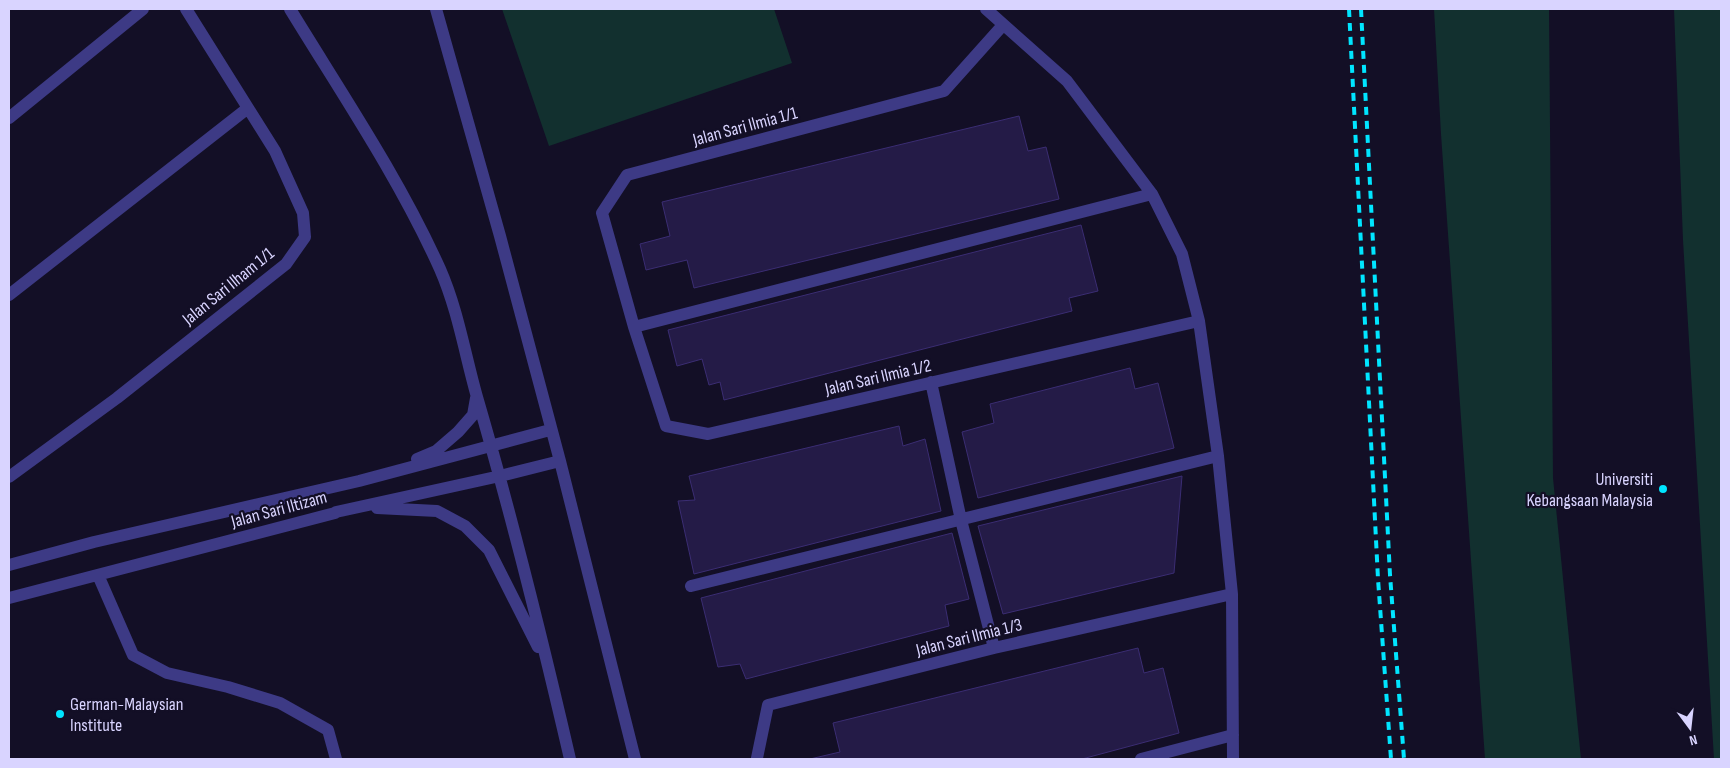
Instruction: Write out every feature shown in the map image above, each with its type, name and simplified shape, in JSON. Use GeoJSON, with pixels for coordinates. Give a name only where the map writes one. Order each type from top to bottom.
{"type":"FeatureCollection","features":[{"type":"Feature","properties":{"kind":"street"},"geometry":{"type":"LineString","coordinates":[[9,118],[143,9]]}},
{"type":"Feature","properties":{"kind":"street","name":"Jalan Sari Ilham 1/1"},"geometry":{"type":"LineString","coordinates":[[9,477],[117,398],[286,264],[305,237],[303,213],[275,151],[186,9]]}},
{"type":"Feature","properties":{"kind":"street"},"geometry":{"type":"LineString","coordinates":[[290,9],[402,191],[441,271],[462,334],[500,476],[549,667],[570,759]]}},
{"type":"Feature","properties":{"kind":"street"},"geometry":{"type":"LineString","coordinates":[[436,9],[500,236],[550,430],[560,461],[634,759]]}},
{"type":"Feature","properties":{"kind":"street"},"geometry":{"type":"LineString","coordinates":[[986,9],[1067,81],[1152,194],[1182,254],[1199,321],[1218,456],[1232,594],[1233,759]]}},
{"type":"Feature","properties":{"kind":"street","name":"Jalan Sari Ilmia 1/1"},"geometry":{"type":"LineString","coordinates":[[634,327],[602,213],[627,175],[944,91],[1002,25]]}},
{"type":"Feature","properties":{"kind":"street"},"geometry":{"type":"LineString","coordinates":[[9,295],[248,108]]}},
{"type":"Feature","properties":{"kind":"street"},"geometry":{"type":"LineString","coordinates":[[634,327],[1152,194]]}},
{"type":"Feature","properties":{"kind":"street","name":"Jalan Sari Ilmia 1/2"},"geometry":{"type":"LineString","coordinates":[[634,327],[666,426],[708,434],[1199,321]]}},
{"type":"Feature","properties":{"kind":"street"},"geometry":{"type":"LineString","coordinates":[[932,382],[961,520],[994,648]]}},
{"type":"Feature","properties":{"kind":"street"},"geometry":{"type":"LineString","coordinates":[[358,481],[436,451],[458,432],[473,415],[477,395]]}},
{"type":"Feature","properties":{"kind":"street","name":"Jalan Sari Iltizam"},"geometry":{"type":"LineString","coordinates":[[9,565],[94,542],[358,481],[550,430]]}},
{"type":"Feature","properties":{"kind":"street"},"geometry":{"type":"LineString","coordinates":[[691,586],[1218,456]]}},
{"type":"Feature","properties":{"kind":"street","name":"Jalan Sari Iltizam"},"geometry":{"type":"LineString","coordinates":[[9,598],[336,514],[336,512],[560,461]]}},
{"type":"Feature","properties":{"kind":"street"},"geometry":{"type":"LineString","coordinates":[[336,512],[385,508],[437,511],[465,526],[489,550],[549,667]]}},
{"type":"Feature","properties":{"kind":"street"},"geometry":{"type":"LineString","coordinates":[[98,575],[133,655],[167,673],[228,687],[280,703],[328,730],[336,759]]}},
{"type":"Feature","properties":{"kind":"street","name":"Jalan Sari Ilmia 1/3"},"geometry":{"type":"LineString","coordinates":[[757,758],[768,705],[994,648],[1232,594]]}},
{"type":"Feature","properties":{"kind":"street"},"geometry":{"type":"LineString","coordinates":[[1140,759],[1233,735]]}},
{"type":"Feature","properties":{"kind":"green space"},"geometry":{"type":"Polygon","coordinates":[[[502,9],[774,9],[792,63],[549,146],[502,9]]]}},
{"type":"Feature","properties":{"kind":"green space"},"geometry":{"type":"Polygon","coordinates":[[[1434,9],[1549,9],[1553,478],[1581,759],[1485,759],[1434,9]]]}},
{"type":"Feature","properties":{"kind":"green space"},"geometry":{"type":"Polygon","coordinates":[[[1674,9],[1721,9],[1721,759],[1714,759],[1683,240],[1674,9]]]}},
{"type":"Feature","properties":{"kind":"building"},"geometry":{"type":"Polygon","coordinates":[[[1019,116],[1028,151],[1046,147],[1059,199],[694,288],[687,260],[646,270],[640,244],[670,236],[662,202],[1019,116]]]}},
{"type":"Feature","properties":{"kind":"building"},"geometry":{"type":"Polygon","coordinates":[[[1081,225],[1098,291],[1069,298],[1072,311],[724,400],[720,382],[709,385],[702,359],[677,366],[668,330],[1081,225]]]}},
{"type":"Feature","properties":{"kind":"building"},"geometry":{"type":"Polygon","coordinates":[[[1130,368],[1135,389],[1158,383],[1174,448],[978,498],[962,432],[994,423],[990,404],[1130,368]]]}},
{"type":"Feature","properties":{"kind":"building"},"geometry":{"type":"Polygon","coordinates":[[[899,426],[903,446],[925,439],[941,511],[694,574],[678,501],[695,500],[689,476],[899,426]]]}},
{"type":"Feature","properties":{"kind":"building"},"geometry":{"type":"Polygon","coordinates":[[[1182,476],[1174,573],[1003,614],[978,526],[1182,476]]]}},
{"type":"Feature","properties":{"kind":"building"},"geometry":{"type":"Polygon","coordinates":[[[952,533],[969,599],[945,605],[949,626],[746,679],[740,664],[718,667],[701,598],[952,533]]]}},
{"type":"Feature","properties":{"kind":"building"},"geometry":{"type":"Polygon","coordinates":[[[1138,648],[1144,673],[1163,668],[1179,733],[1082,759],[810,759],[840,752],[833,723],[1138,648]]]}},
{"type":"Feature","properties":{"kind":"railway"},"geometry":{"type":"LineString","coordinates":[[1349,9],[1378,579],[1391,759]]}},
{"type":"Feature","properties":{"kind":"railway"},"geometry":{"type":"LineString","coordinates":[[1361,9],[1390,575],[1404,759]]}},
{"type":"Feature","properties":{"kind":"place","name":"Universiti Kebangsaan Malaysia"},"geometry":{"type":"Point","coordinates":[1663,489]}},
{"type":"Feature","properties":{"kind":"place","name":"German-Malaysian Institute"},"geometry":{"type":"Point","coordinates":[60,714]}}]}
